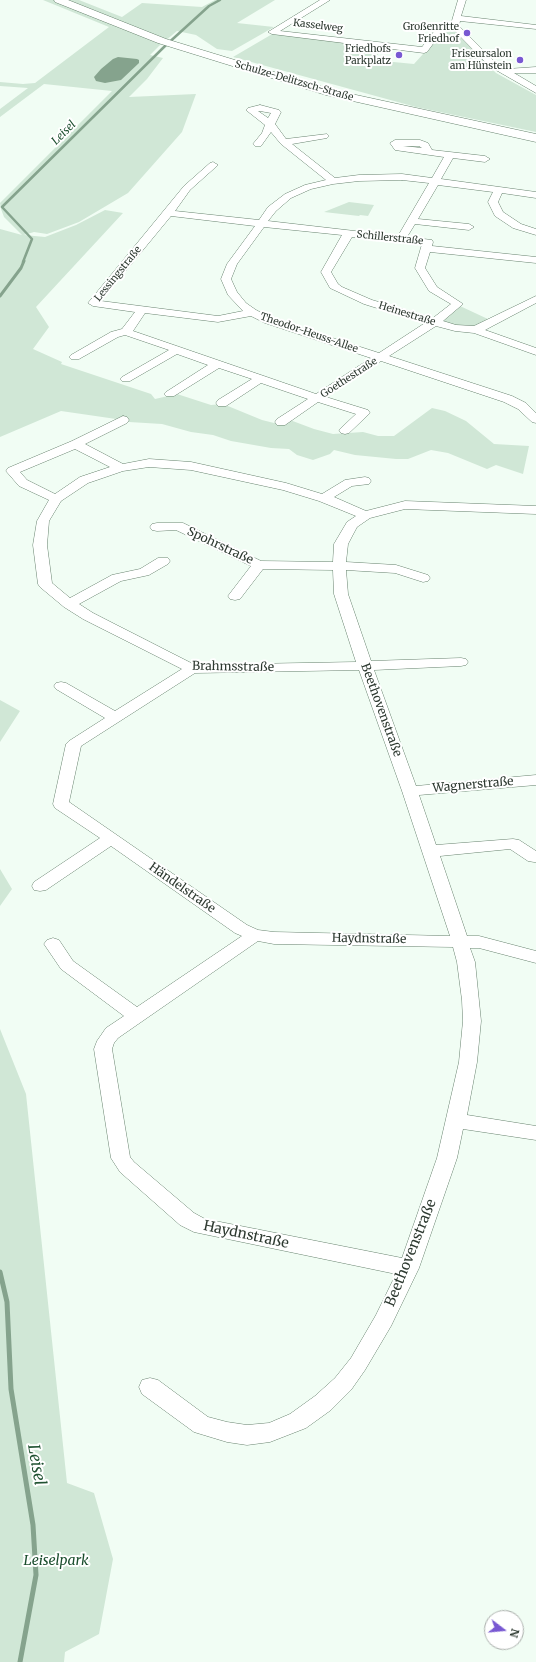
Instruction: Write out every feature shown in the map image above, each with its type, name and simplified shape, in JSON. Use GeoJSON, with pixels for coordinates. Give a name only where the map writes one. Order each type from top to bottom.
{"type":"FeatureCollection","features":[{"type":"Feature","properties":{"kind":"main road","name":"Schulze-Delitzsch-Straße"},"geometry":{"type":"LineString","coordinates":[[59,0],[162,41],[330,93],[536,138]]}},
{"type":"Feature","properties":{"kind":"street","name":"Kasselweg"},"geometry":{"type":"LineString","coordinates":[[326,0],[272,32],[424,50],[442,27],[455,22]]}},
{"type":"Feature","properties":{"kind":"street"},"geometry":{"type":"LineString","coordinates":[[455,22],[462,0]]}},
{"type":"Feature","properties":{"kind":"street"},"geometry":{"type":"LineString","coordinates":[[455,22],[536,27]]}},
{"type":"Feature","properties":{"kind":"street"},"geometry":{"type":"LineString","coordinates":[[455,22],[481,55],[505,72],[536,90]]}},
{"type":"Feature","properties":{"kind":"street"},"geometry":{"type":"LineString","coordinates":[[505,72],[536,70]]}},
{"type":"Feature","properties":{"kind":"street"},"geometry":{"type":"LineString","coordinates":[[258,144],[266,134],[270,124],[284,142],[333,181]]}},
{"type":"Feature","properties":{"kind":"street"},"geometry":{"type":"LineString","coordinates":[[284,142],[324,136]]}},
{"type":"Feature","properties":{"kind":"street"},"geometry":{"type":"LineString","coordinates":[[428,151],[485,159]]}},
{"type":"Feature","properties":{"kind":"street"},"geometry":{"type":"LineString","coordinates":[[401,239],[450,154]]}},
{"type":"Feature","properties":{"kind":"street"},"geometry":{"type":"LineString","coordinates":[[168,213],[188,188],[213,165]]}},
{"type":"Feature","properties":{"kind":"street","name":"Theodor-Heuss-Allee"},"geometry":{"type":"LineString","coordinates":[[536,194],[435,181],[380,177],[333,181],[308,187],[288,196],[272,209],[232,264],[226,279],[232,293],[252,312],[290,328],[508,399],[522,406],[536,419]]}},
{"type":"Feature","properties":{"kind":"street"},"geometry":{"type":"LineString","coordinates":[[499,189],[493,202],[499,214],[517,226],[536,232]]}},
{"type":"Feature","properties":{"kind":"street"},"geometry":{"type":"LineString","coordinates":[[168,213],[261,224]]}},
{"type":"Feature","properties":{"kind":"street","name":"Lessingstraße"},"geometry":{"type":"LineString","coordinates":[[168,213],[93,303],[218,319],[252,312]]}},
{"type":"Feature","properties":{"kind":"street"},"geometry":{"type":"LineString","coordinates":[[412,221],[469,227]]}},
{"type":"Feature","properties":{"kind":"street","name":"Schillerstraße"},"geometry":{"type":"LineString","coordinates":[[261,224],[428,242],[426,248],[536,260]]}},
{"type":"Feature","properties":{"kind":"street","name":"Heinestraße"},"geometry":{"type":"LineString","coordinates":[[348,234],[326,272],[334,286],[368,302],[455,328],[476,330],[536,352]]}},
{"type":"Feature","properties":{"kind":"street","name":"Goethestraße"},"geometry":{"type":"LineString","coordinates":[[281,422],[434,322],[458,304],[433,289],[420,268],[426,248]]}},
{"type":"Feature","properties":{"kind":"street"},"geometry":{"type":"LineString","coordinates":[[476,330],[536,299]]}},
{"type":"Feature","properties":{"kind":"street"},"geometry":{"type":"LineString","coordinates":[[75,357],[115,334],[126,332],[142,309]]}},
{"type":"Feature","properties":{"kind":"street","name":"Goethestraße"},"geometry":{"type":"LineString","coordinates":[[126,332],[178,349],[181,352],[364,413],[345,430]]}},
{"type":"Feature","properties":{"kind":"street"},"geometry":{"type":"LineString","coordinates":[[126,379],[178,349]]}},
{"type":"Feature","properties":{"kind":"street"},"geometry":{"type":"LineString","coordinates":[[170,394],[217,364]]}},
{"type":"Feature","properties":{"kind":"street"},"geometry":{"type":"LineString","coordinates":[[222,403],[261,378]]}},
{"type":"Feature","properties":{"kind":"street"},"geometry":{"type":"LineString","coordinates":[[56,499],[23,483],[12,471],[76,444],[123,420]]}},
{"type":"Feature","properties":{"kind":"street"},"geometry":{"type":"LineString","coordinates":[[76,444],[121,468]]}},
{"type":"Feature","properties":{"kind":"street","name":"Brahmsstraße"},"geometry":{"type":"LineString","coordinates":[[365,515],[324,498],[286,487],[191,466],[149,463],[121,468],[84,480],[56,499],[42,521],[40,545],[45,584],[69,604],[88,616],[192,669],[365,666],[461,662]]}},
{"type":"Feature","properties":{"kind":"street"},"geometry":{"type":"LineString","coordinates":[[324,498],[349,483],[365,481]]}},
{"type":"Feature","properties":{"kind":"street","name":"Beethovenstraße"},"geometry":{"type":"LineString","coordinates":[[150,1387],[202,1424],[227,1432],[247,1435],[270,1432],[298,1421],[323,1403],[343,1384],[358,1364],[384,1320],[409,1268],[447,1158],[468,1062],[472,1021],[466,962],[460,941],[431,851],[341,594],[339,566],[341,544],[352,525],[365,515],[405,505],[536,510]]}},
{"type":"Feature","properties":{"kind":"street","name":"Spohrstraße"},"geometry":{"type":"LineString","coordinates":[[157,528],[178,526],[260,565],[339,566]]}},
{"type":"Feature","properties":{"kind":"street"},"geometry":{"type":"LineString","coordinates":[[69,604],[117,578],[144,572],[163,561]]}},
{"type":"Feature","properties":{"kind":"street","name":"Spohrstraße"},"geometry":{"type":"LineString","coordinates":[[235,596],[260,565]]}},
{"type":"Feature","properties":{"kind":"street"},"geometry":{"type":"LineString","coordinates":[[339,566],[396,569],[423,578]]}},
{"type":"Feature","properties":{"kind":"street","name":"Händelstraße"},"geometry":{"type":"LineString","coordinates":[[192,669],[74,744],[61,804],[241,929],[255,935]]}},
{"type":"Feature","properties":{"kind":"street"},"geometry":{"type":"LineString","coordinates":[[60,686],[116,717]]}},
{"type":"Feature","properties":{"kind":"street","name":"Wagnerstraße"},"geometry":{"type":"LineString","coordinates":[[410,791],[536,780]]}},
{"type":"Feature","properties":{"kind":"street"},"geometry":{"type":"LineString","coordinates":[[40,886],[110,839]]}},
{"type":"Feature","properties":{"kind":"street"},"geometry":{"type":"LineString","coordinates":[[431,851],[513,844],[534,857],[536,856]]}},
{"type":"Feature","properties":{"kind":"street","name":"Haydnstraße"},"geometry":{"type":"LineString","coordinates":[[409,1268],[201,1226],[186,1219],[127,1167],[121,1158],[103,1049],[106,1041],[112,1033],[255,935],[274,938],[460,941]]}},
{"type":"Feature","properties":{"kind":"street"},"geometry":{"type":"LineString","coordinates":[[460,941],[479,942],[536,957]]}},
{"type":"Feature","properties":{"kind":"street"},"geometry":{"type":"LineString","coordinates":[[52,944],[67,965],[136,1016]]}},
{"type":"Feature","properties":{"kind":"street"},"geometry":{"type":"LineString","coordinates":[[456,1121],[536,1133]]}},
{"type":"Feature","properties":{"kind":"green space"},"geometry":{"type":"Polygon","coordinates":[[[43,0],[79,0],[122,17],[142,3],[202,7],[215,0],[275,0],[237,23],[274,27],[232,51],[217,49],[196,35],[177,31],[159,46],[150,55],[163,58],[147,79],[129,97],[196,94],[182,132],[128,193],[79,222],[47,234],[34,232],[24,235],[45,237],[76,225],[105,210],[123,213],[36,307],[49,327],[33,349],[62,362],[61,364],[151,394],[155,399],[177,394],[211,405],[223,404],[262,420],[274,423],[290,420],[333,434],[363,432],[378,436],[394,436],[432,408],[445,411],[466,421],[494,444],[529,446],[523,474],[496,465],[487,469],[448,453],[431,450],[408,459],[396,459],[355,455],[334,450],[330,454],[313,460],[297,455],[289,449],[271,448],[231,441],[213,435],[191,432],[162,424],[129,422],[61,411],[0,437],[0,229],[22,235],[4,217],[0,203],[112,91],[44,84],[0,117],[0,109],[28,88],[0,86],[0,82],[23,84],[35,83],[109,27],[43,0]]]}},
{"type":"Feature","properties":{"kind":"green space"},"geometry":{"type":"Polygon","coordinates":[[[444,28],[452,29],[496,73],[536,95],[536,132],[416,107],[233,57],[274,33],[385,46],[373,60],[414,64],[423,54],[427,52],[444,28]]]}},
{"type":"Feature","properties":{"kind":"green space"},"geometry":{"type":"Polygon","coordinates":[[[349,202],[374,205],[368,216],[324,212],[349,202]]]}},
{"type":"Feature","properties":{"kind":"green space"},"geometry":{"type":"Polygon","coordinates":[[[460,306],[490,320],[479,325],[467,327],[453,326],[441,321],[460,306]]]}},
{"type":"Feature","properties":{"kind":"green space"},"geometry":{"type":"Polygon","coordinates":[[[0,700],[20,711],[0,742],[0,700]]]}},
{"type":"Feature","properties":{"kind":"green space"},"geometry":{"type":"Polygon","coordinates":[[[0,869],[12,889],[0,906],[0,869]]]}},
{"type":"Feature","properties":{"kind":"green space","name":"Leiselpark"},"geometry":{"type":"Polygon","coordinates":[[[0,1029],[26,1094],[67,1483],[94,1493],[113,1559],[99,1634],[65,1652],[64,1662],[0,1662],[0,1029]]]}},
{"type":"Feature","properties":{"kind":"shaded area"},"geometry":{"type":"Polygon","coordinates":[[[118,57],[137,59],[139,60],[139,63],[121,80],[105,83],[96,81],[94,77],[101,69],[113,59],[118,57]]]}},
{"type":"Feature","properties":{"kind":"waterway","name":"Leisel"},"geometry":{"type":"LineString","coordinates":[[23,262],[32,239],[2,207],[164,47],[209,6],[220,0]]}},
{"type":"Feature","properties":{"kind":"waterway","name":"Leisel"},"geometry":{"type":"LineString","coordinates":[[0,296],[21,268],[24,261]]}},
{"type":"Feature","properties":{"kind":"waterway","name":"Leisel"},"geometry":{"type":"LineString","coordinates":[[0,1272],[7,1302],[11,1389],[33,1525],[36,1575],[20,1662]]}},
{"type":"Feature","properties":{"kind":"place","name":"Großenritte Friedhof"},"geometry":{"type":"Point","coordinates":[467,33]}},
{"type":"Feature","properties":{"kind":"place","name":"Friedhofs Parkplatz"},"geometry":{"type":"Point","coordinates":[399,55]}},
{"type":"Feature","properties":{"kind":"place","name":"Friseursalon am Hünstein"},"geometry":{"type":"Point","coordinates":[520,60]}}]}
